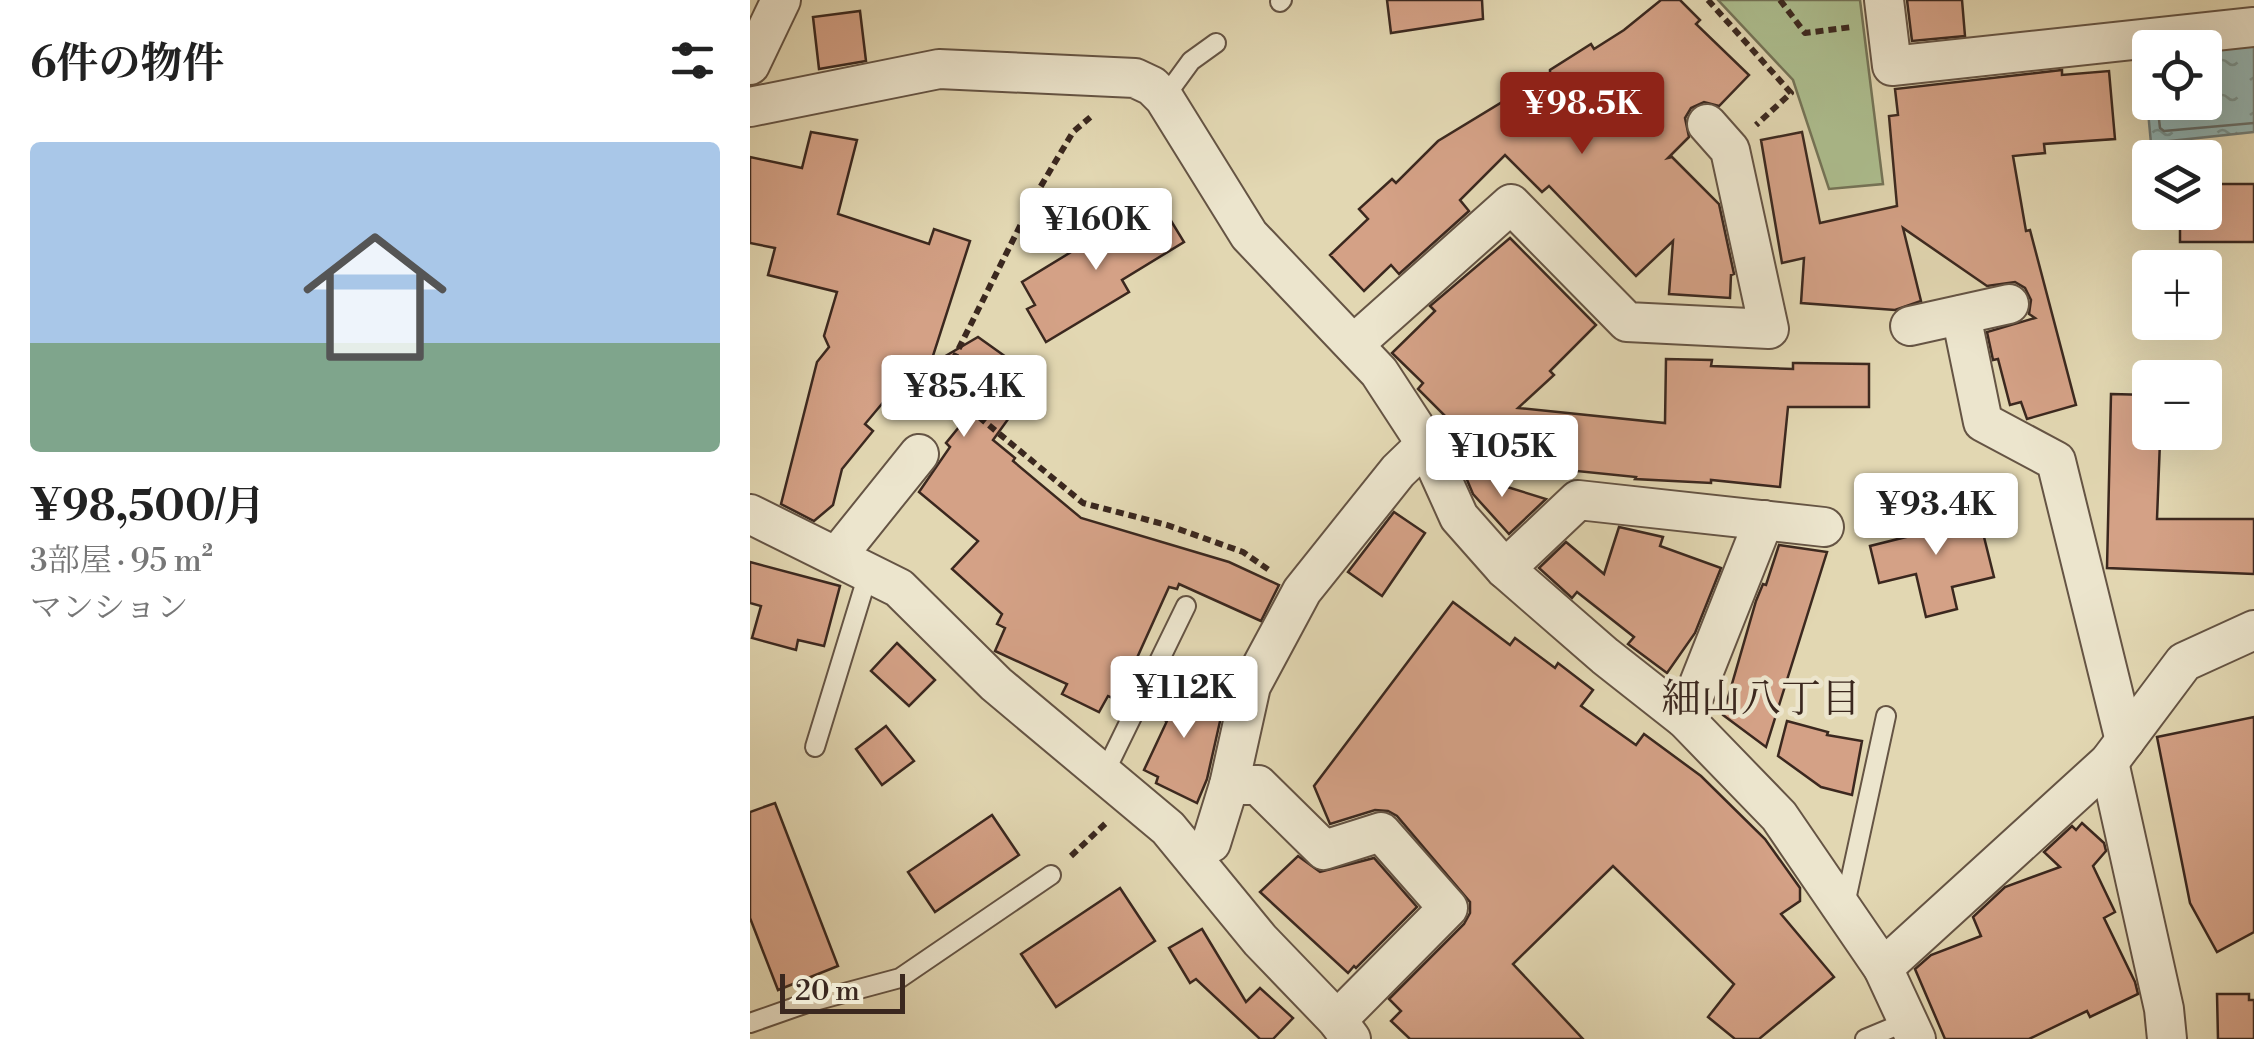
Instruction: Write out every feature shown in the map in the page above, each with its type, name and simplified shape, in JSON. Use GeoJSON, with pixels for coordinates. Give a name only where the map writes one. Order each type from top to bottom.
{"type":"FeatureCollection","features":[{"type":"Feature","properties":{"kind":"street"},"geometry":{"type":"LineString","coordinates":[[750,65],[781,0]]}},
{"type":"Feature","properties":{"kind":"street"},"geometry":{"type":"LineString","coordinates":[[1884,0],[1892,66],[2254,27]]}},
{"type":"Feature","properties":{"kind":"street"},"geometry":{"type":"LineString","coordinates":[[750,108],[939,69],[1150,88],[1248,235],[1379,372],[1426,444],[1459,517],[1505,569],[1685,719],[1779,816],[1884,968],[1912,1030]]}},
{"type":"Feature","properties":{"kind":"street"},"geometry":{"type":"LineString","coordinates":[[1354,344],[1511,204],[1627,322],[1768,329],[1718,137]]}},
{"type":"Feature","properties":{"kind":"street"},"geometry":{"type":"LineString","coordinates":[[1910,326],[2008,304]]}},
{"type":"Feature","properties":{"kind":"street"},"geometry":{"type":"LineString","coordinates":[[1960,315],[1983,422],[2056,461],[2117,751],[2167,1039]]}},
{"type":"Feature","properties":{"kind":"street"},"geometry":{"type":"LineString","coordinates":[[1211,843],[1229,786],[1251,686],[1302,591],[1398,471],[1426,444]]}},
{"type":"Feature","properties":{"kind":"street"},"geometry":{"type":"LineString","coordinates":[[853,563],[919,454]]}},
{"type":"Feature","properties":{"kind":"street"},"geometry":{"type":"LineString","coordinates":[[1505,569],[1578,500],[1824,528]]}},
{"type":"Feature","properties":{"kind":"street"},"geometry":{"type":"LineString","coordinates":[[750,514],[899,588],[996,684],[1168,828],[1260,940],[1344,1033],[1448,908],[1381,832],[1324,850],[1258,785],[1229,786]]}},
{"type":"Feature","properties":{"kind":"street"},"geometry":{"type":"LineString","coordinates":[[1685,719],[1764,520]]}},
{"type":"Feature","properties":{"kind":"street"},"geometry":{"type":"LineString","coordinates":[[1884,968],[2117,751],[2184,662],[2254,630]]}},
{"type":"Feature","properties":{"kind":"lane"},"geometry":{"type":"LineString","coordinates":[[1150,88],[1216,43]]}},
{"type":"Feature","properties":{"kind":"lane"},"geometry":{"type":"LineString","coordinates":[[815,747],[853,563]]}},
{"type":"Feature","properties":{"kind":"lane"},"geometry":{"type":"LineString","coordinates":[[1118,786],[1186,606]]}},
{"type":"Feature","properties":{"kind":"lane"},"geometry":{"type":"LineString","coordinates":[[1844,910],[1886,716]]}},
{"type":"Feature","properties":{"kind":"lane"},"geometry":{"type":"LineString","coordinates":[[750,1023],[900,978],[1051,875]]}},
{"type":"Feature","properties":{"kind":"lane"},"geometry":{"type":"LineString","coordinates":[[1865,1039],[1912,1030]]}},
{"type":"Feature","properties":{"kind":"path"},"geometry":{"type":"LineString","coordinates":[[1708,0],[1791,94],[1718,137]]}},
{"type":"Feature","properties":{"kind":"path"},"geometry":{"type":"LineString","coordinates":[[1780,0],[1804,33],[1854,26]]}},
{"type":"Feature","properties":{"kind":"path"},"geometry":{"type":"LineString","coordinates":[[947,372],[1035,196],[1074,132],[1150,88]]}},
{"type":"Feature","properties":{"kind":"path"},"geometry":{"type":"LineString","coordinates":[[979,417],[1083,502],[1167,525],[1243,552],[1302,591]]}},
{"type":"Feature","properties":{"kind":"path"},"geometry":{"type":"LineString","coordinates":[[1051,875],[1118,786]]}},
{"type":"Feature","properties":{"kind":"green space"},"geometry":{"type":"Polygon","coordinates":[[[1718,0],[1860,0],[1883,184],[1829,189],[1793,80],[1718,0]]]}},
{"type":"Feature","properties":{"kind":"water"},"geometry":{"type":"Polygon","coordinates":[[[2254,46],[2254,132],[2151,140],[2149,120],[2222,120],[2222,49],[2254,46]]]}},
{"type":"Feature","properties":{"kind":"building"},"geometry":{"type":"Polygon","coordinates":[[[1387,0],[1482,0],[1483,19],[1391,33],[1387,0]]]}},
{"type":"Feature","properties":{"kind":"building"},"geometry":{"type":"Polygon","coordinates":[[[1661,0],[1680,0],[1700,20],[1696,24],[1749,75],[1719,106],[1704,102],[1691,108],[1685,118],[1689,137],[1668,158],[1672,157],[1719,204],[1734,274],[1730,298],[1669,294],[1673,241],[1636,276],[1549,186],[1542,192],[1505,155],[1460,200],[1469,211],[1399,274],[1391,265],[1364,291],[1330,255],[1368,219],[1359,209],[1392,179],[1396,183],[1438,141],[1591,44],[1594,49],[1661,0]]]}},
{"type":"Feature","properties":{"kind":"building"},"geometry":{"type":"Polygon","coordinates":[[[1907,0],[1962,0],[1965,36],[1912,41],[1907,0]]]}},
{"type":"Feature","properties":{"kind":"building"},"geometry":{"type":"Polygon","coordinates":[[[860,11],[866,61],[819,69],[813,17],[860,11]]]}},
{"type":"Feature","properties":{"kind":"building"},"geometry":{"type":"Polygon","coordinates":[[[2062,70],[2062,75],[2109,71],[2115,139],[2044,144],[2045,153],[2013,156],[2026,231],[2030,230],[2076,405],[2027,419],[2021,402],[2010,405],[1987,332],[2035,318],[2029,314],[2031,300],[2025,288],[2015,282],[1987,286],[1903,228],[1921,301],[1895,310],[1801,303],[1804,258],[1782,263],[1761,140],[1802,132],[1820,223],[1897,206],[1889,116],[1898,115],[1895,89],[2062,70]]]}},
{"type":"Feature","properties":{"kind":"building"},"geometry":{"type":"Polygon","coordinates":[[[811,132],[857,140],[838,214],[929,244],[934,229],[970,241],[930,365],[978,337],[1037,379],[993,440],[1081,518],[1229,562],[1279,585],[1261,621],[1179,584],[1177,589],[1169,587],[1132,669],[1140,673],[1125,703],[1108,696],[1099,712],[1062,694],[1067,684],[995,651],[1005,628],[997,624],[1002,614],[952,569],[978,541],[919,492],[950,447],[946,443],[977,405],[917,362],[865,424],[873,431],[842,469],[833,505],[814,521],[781,504],[817,362],[829,347],[824,336],[837,292],[768,275],[775,248],[750,243],[750,157],[802,168],[811,132]]]}},
{"type":"Feature","properties":{"kind":"building"},"geometry":{"type":"Polygon","coordinates":[[[2222,184],[2254,184],[2254,242],[2180,242],[2180,230],[2222,230],[2222,184]]]}},
{"type":"Feature","properties":{"kind":"building"},"geometry":{"type":"Polygon","coordinates":[[[1165,211],[1184,242],[1122,280],[1129,292],[1046,342],[1027,309],[1035,305],[1022,282],[1130,216],[1138,227],[1165,211]]]}},
{"type":"Feature","properties":{"kind":"building"},"geometry":{"type":"Polygon","coordinates":[[[1510,238],[1596,325],[1550,371],[1554,375],[1518,408],[1665,423],[1666,359],[1712,360],[1711,366],[1793,369],[1793,363],[1869,364],[1869,407],[1788,407],[1780,487],[1711,480],[1635,479],[1577,471],[1572,476],[1502,473],[1418,389],[1423,383],[1392,353],[1435,311],[1430,306],[1510,238]]]}},
{"type":"Feature","properties":{"kind":"building"},"geometry":{"type":"Polygon","coordinates":[[[2111,394],[2132,395],[2132,450],[2160,450],[2157,519],[2254,519],[2254,574],[2107,568],[2111,394]]]}},
{"type":"Feature","properties":{"kind":"building"},"geometry":{"type":"Polygon","coordinates":[[[1474,465],[1502,488],[1546,499],[1509,534],[1473,494],[1465,475],[1474,465]]]}},
{"type":"Feature","properties":{"kind":"building"},"geometry":{"type":"Polygon","coordinates":[[[1954,507],[1960,526],[1980,521],[1994,577],[1952,587],[1957,609],[1926,617],[1916,574],[1879,583],[1870,546],[1918,534],[1914,517],[1954,507]]]}},
{"type":"Feature","properties":{"kind":"building"},"geometry":{"type":"Polygon","coordinates":[[[1394,512],[1425,533],[1382,596],[1348,572],[1394,512]]]}},
{"type":"Feature","properties":{"kind":"building"},"geometry":{"type":"Polygon","coordinates":[[[1619,527],[1663,537],[1660,546],[1721,568],[1695,633],[1667,673],[1628,644],[1634,637],[1577,592],[1572,598],[1539,568],[1566,542],[1604,574],[1619,527]]]}},
{"type":"Feature","properties":{"kind":"building"},"geometry":{"type":"Polygon","coordinates":[[[1779,545],[1827,552],[1766,747],[1723,715],[1756,601],[1763,584],[1766,585],[1779,545]]]}},
{"type":"Feature","properties":{"kind":"building"},"geometry":{"type":"Polygon","coordinates":[[[750,562],[840,586],[824,646],[798,640],[796,650],[752,638],[761,606],[750,603],[750,562]]]}},
{"type":"Feature","properties":{"kind":"building"},"geometry":{"type":"Polygon","coordinates":[[[1453,602],[1510,645],[1515,638],[1555,668],[1558,663],[1593,690],[1581,706],[1636,745],[1644,734],[1701,776],[1765,839],[1800,888],[1800,901],[1781,914],[1834,977],[1759,1039],[1735,1039],[1708,1017],[1734,984],[1613,866],[1513,964],[1583,1039],[1410,1039],[1391,1021],[1401,1011],[1389,999],[1464,924],[1470,902],[1397,816],[1375,810],[1330,824],[1314,786],[1453,602]]]}},
{"type":"Feature","properties":{"kind":"building"},"geometry":{"type":"Polygon","coordinates":[[[897,643],[935,680],[909,706],[871,671],[897,643]]]}},
{"type":"Feature","properties":{"kind":"building"},"geometry":{"type":"Polygon","coordinates":[[[1163,682],[1223,708],[1207,779],[1197,803],[1156,783],[1158,777],[1144,770],[1167,721],[1148,713],[1163,682]]]}},
{"type":"Feature","properties":{"kind":"building"},"geometry":{"type":"Polygon","coordinates":[[[2254,717],[2254,932],[2217,952],[2190,903],[2157,737],[2254,717]]]}},
{"type":"Feature","properties":{"kind":"building"},"geometry":{"type":"Polygon","coordinates":[[[1787,721],[1828,732],[1827,735],[1862,741],[1852,795],[1821,787],[1778,756],[1787,721]]]}},
{"type":"Feature","properties":{"kind":"building"},"geometry":{"type":"Polygon","coordinates":[[[886,726],[914,761],[882,785],[856,749],[886,726]]]}},
{"type":"Feature","properties":{"kind":"building"},"geometry":{"type":"Polygon","coordinates":[[[775,803],[838,966],[778,990],[750,918],[750,812],[775,803]]]}},
{"type":"Feature","properties":{"kind":"building"},"geometry":{"type":"Polygon","coordinates":[[[992,815],[1019,855],[935,912],[908,872],[992,815]]]}},
{"type":"Feature","properties":{"kind":"building"},"geometry":{"type":"Polygon","coordinates":[[[2082,823],[2104,843],[2106,851],[2093,866],[2115,912],[2104,918],[2138,994],[2090,1017],[2087,1011],[2029,1039],[1945,1039],[1915,969],[1931,955],[1981,936],[1973,917],[2005,887],[2060,867],[2044,852],[2072,826],[2076,830],[2082,823]]]}},
{"type":"Feature","properties":{"kind":"building"},"geometry":{"type":"Polygon","coordinates":[[[1298,856],[1320,872],[1374,858],[1417,907],[1348,973],[1260,892],[1298,856]]]}},
{"type":"Feature","properties":{"kind":"building"},"geometry":{"type":"Polygon","coordinates":[[[1120,888],[1155,941],[1056,1007],[1021,954],[1120,888]]]}},
{"type":"Feature","properties":{"kind":"building"},"geometry":{"type":"Polygon","coordinates":[[[1202,929],[1246,1002],[1260,988],[1293,1018],[1273,1039],[1260,1039],[1196,979],[1190,983],[1169,948],[1202,929]]]}},
{"type":"Feature","properties":{"kind":"building"},"geometry":{"type":"Polygon","coordinates":[[[2217,994],[2249,994],[2249,1000],[2254,1000],[2254,1039],[2218,1039],[2217,994]]]}},
{"type":"Feature","properties":{"kind":"district","name":"細山八丁目"},"geometry":{"type":"Point","coordinates":[1761,698]}}]}
